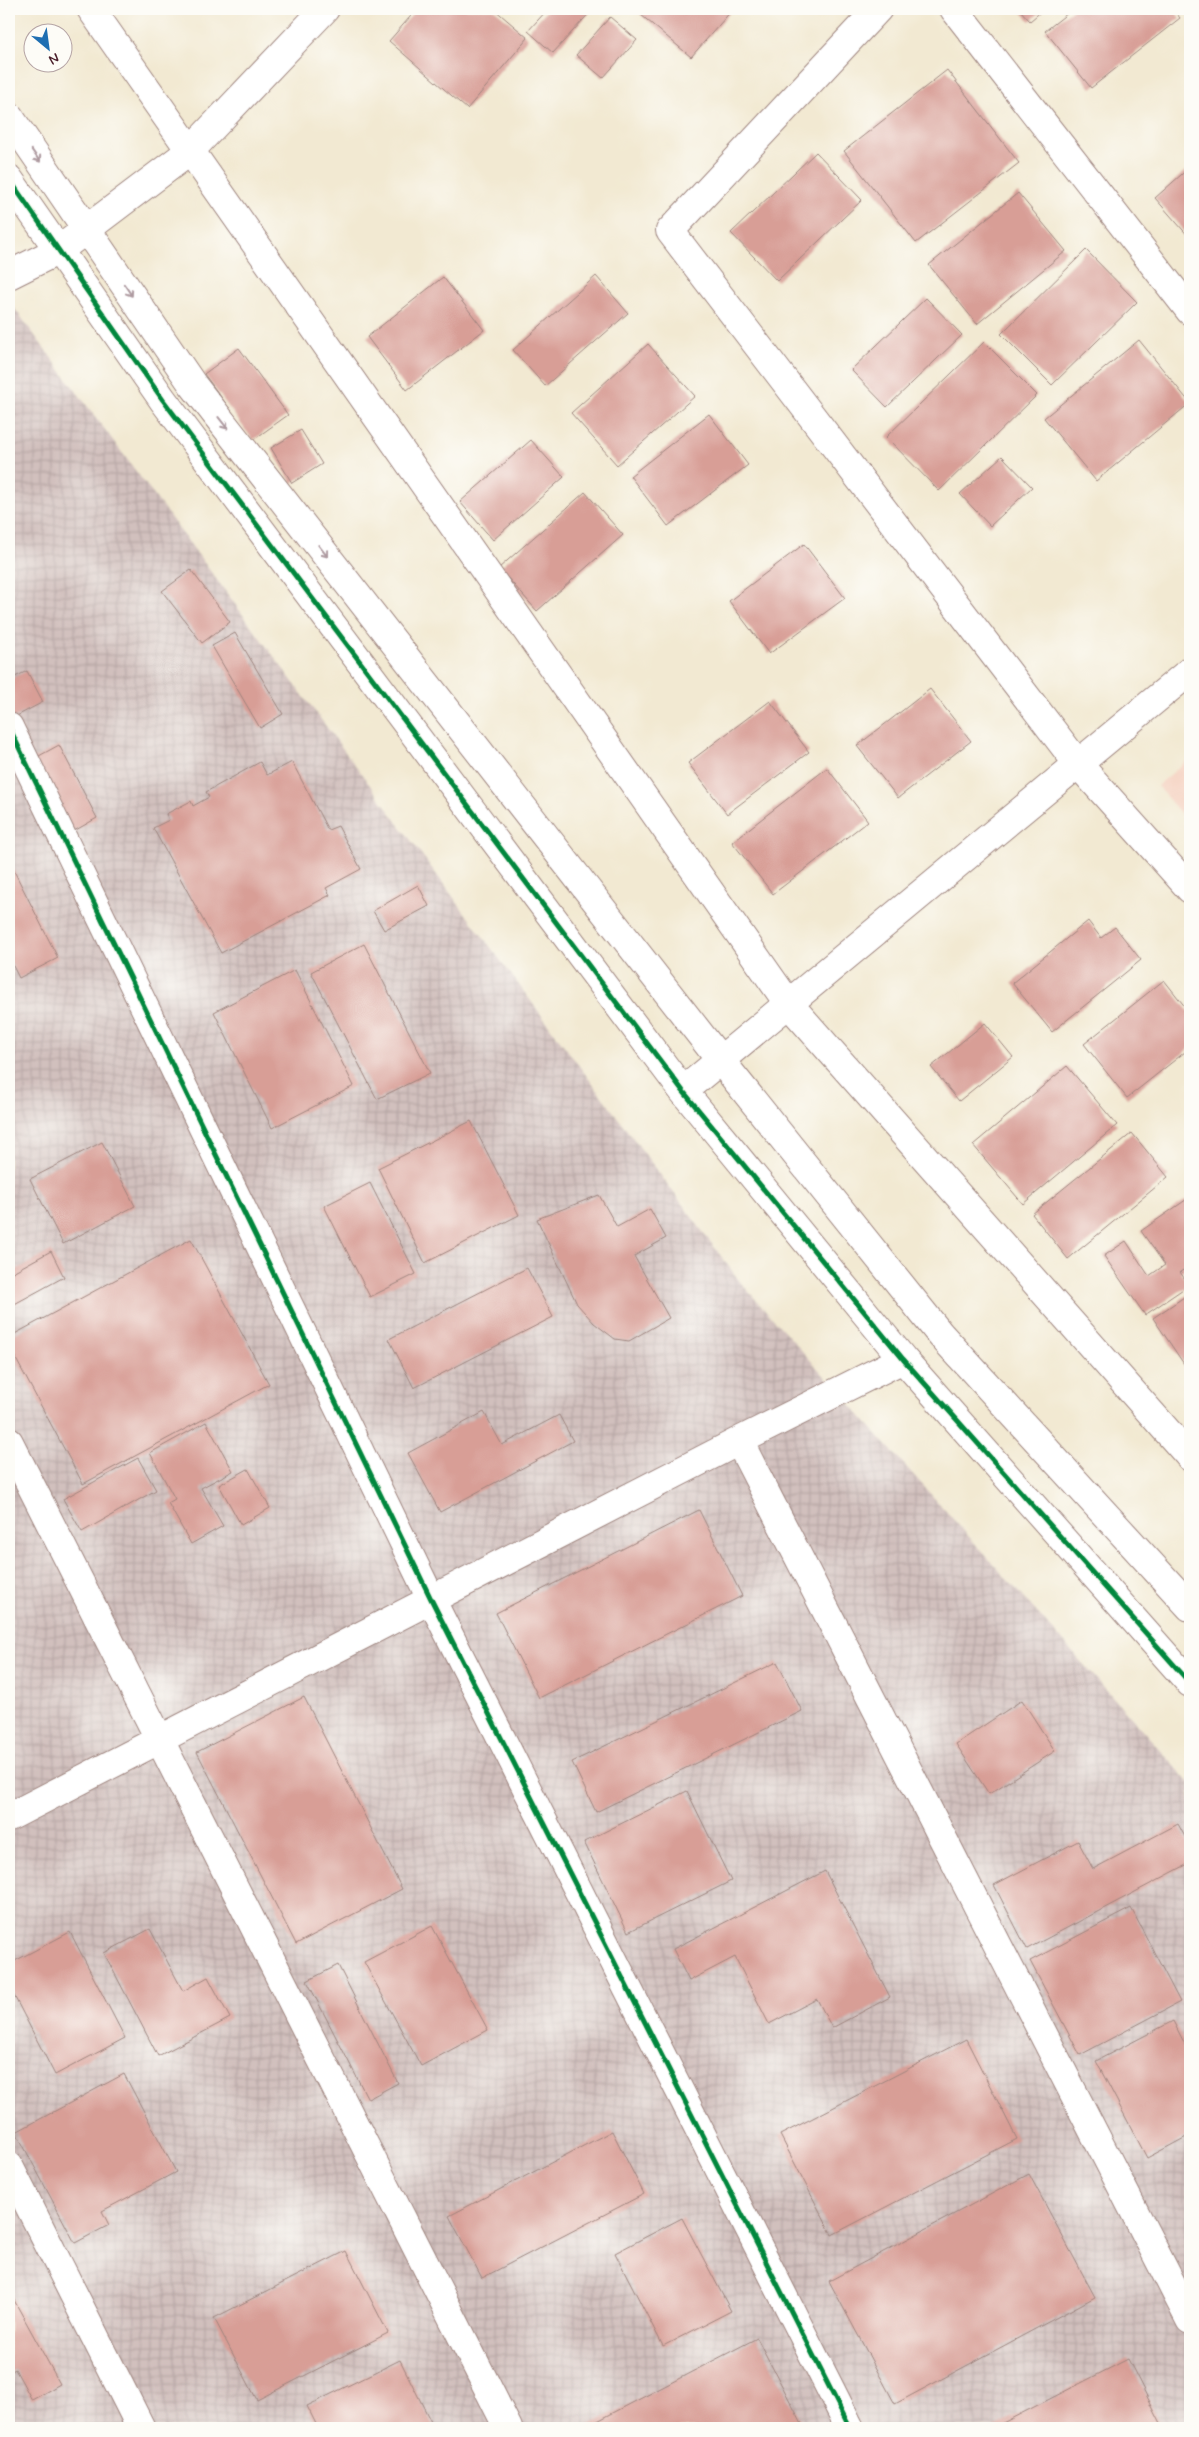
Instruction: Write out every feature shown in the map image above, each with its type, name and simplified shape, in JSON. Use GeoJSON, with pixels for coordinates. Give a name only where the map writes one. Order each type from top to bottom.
{"type":"FeatureCollection","features":[{"type":"Feature","properties":{"kind":"street"},"geometry":{"type":"LineString","coordinates":[[91,9],[788,1003],[1190,1457]]}},
{"type":"Feature","properties":{"kind":"street"},"geometry":{"type":"LineString","coordinates":[[9,276],[59,250],[190,151],[324,9]]}},
{"type":"Feature","properties":{"kind":"street"},"geometry":{"type":"LineString","coordinates":[[878,9],[670,231],[1078,764],[1190,889]]}},
{"type":"Feature","properties":{"kind":"street"},"geometry":{"type":"LineString","coordinates":[[954,9],[1190,311]]}},
{"type":"Feature","properties":{"kind":"street"},"geometry":{"type":"LineString","coordinates":[[9,116],[193,385],[722,1061],[940,1334],[1190,1607]]}},
{"type":"Feature","properties":{"kind":"street"},"geometry":{"type":"LineString","coordinates":[[9,178],[163,400],[683,1091],[902,1359],[1190,1683]]}},
{"type":"Feature","properties":{"kind":"street"},"geometry":{"type":"LineString","coordinates":[[683,1091],[722,1061],[788,1003],[1190,672]]}},
{"type":"Feature","properties":{"kind":"street"},"geometry":{"type":"LineString","coordinates":[[9,727],[431,1599],[850,2428]]}},
{"type":"Feature","properties":{"kind":"street"},"geometry":{"type":"LineString","coordinates":[[9,1817],[738,1440],[902,1359]]}},
{"type":"Feature","properties":{"kind":"street"},"geometry":{"type":"LineString","coordinates":[[738,1440],[1190,2320]]}},
{"type":"Feature","properties":{"kind":"street"},"geometry":{"type":"LineString","coordinates":[[9,1442],[508,2428]]}},
{"type":"Feature","properties":{"kind":"street"},"geometry":{"type":"LineString","coordinates":[[9,2166],[141,2428]]}},
{"type":"Feature","properties":{"kind":"shaded area"},"geometry":{"type":"Polygon","coordinates":[[[9,301],[741,1283],[1190,1783],[1190,2428],[9,2428],[9,301]]]}},
{"type":"Feature","properties":{"kind":"shaded area"},"geometry":{"type":"Polygon","coordinates":[[[1190,758],[1190,824],[1157,786],[1190,758]]]}},
{"type":"Feature","properties":{"kind":"building"},"geometry":{"type":"Polygon","coordinates":[[[417,9],[494,9],[528,38],[467,109],[389,41],[417,9]]]}},
{"type":"Feature","properties":{"kind":"building"},"geometry":{"type":"Polygon","coordinates":[[[548,9],[593,9],[553,53],[528,31],[548,9]]]}},
{"type":"Feature","properties":{"kind":"building"},"geometry":{"type":"Polygon","coordinates":[[[634,9],[733,9],[691,57],[634,9]]]}},
{"type":"Feature","properties":{"kind":"building"},"geometry":{"type":"Polygon","coordinates":[[[1019,9],[1044,9],[1030,21],[1019,9]]]}},
{"type":"Feature","properties":{"kind":"building"},"geometry":{"type":"Polygon","coordinates":[[[1073,9],[1173,9],[1180,18],[1091,88],[1045,31],[1073,9]]]}},
{"type":"Feature","properties":{"kind":"building"},"geometry":{"type":"Polygon","coordinates":[[[610,17],[637,40],[603,78],[576,55],[610,17]]]}},
{"type":"Feature","properties":{"kind":"building"},"geometry":{"type":"Polygon","coordinates":[[[947,70],[1019,163],[916,243],[844,151],[947,70]]]}},
{"type":"Feature","properties":{"kind":"building"},"geometry":{"type":"Polygon","coordinates":[[[816,152],[862,200],[777,281],[731,233],[816,152]]]}},
{"type":"Feature","properties":{"kind":"building"},"geometry":{"type":"Polygon","coordinates":[[[1190,167],[1190,238],[1155,198],[1190,167]]]}},
{"type":"Feature","properties":{"kind":"building"},"geometry":{"type":"Polygon","coordinates":[[[1018,193],[1066,251],[977,324],[929,265],[1018,193]]]}},
{"type":"Feature","properties":{"kind":"building"},"geometry":{"type":"Polygon","coordinates":[[[1086,250],[1137,302],[1052,385],[1001,334],[1086,250]]]}},
{"type":"Feature","properties":{"kind":"building"},"geometry":{"type":"Polygon","coordinates":[[[596,276],[628,313],[545,386],[513,350],[596,276]]]}},
{"type":"Feature","properties":{"kind":"building"},"geometry":{"type":"Polygon","coordinates":[[[443,277],[484,330],[407,390],[367,337],[443,277]]]}},
{"type":"Feature","properties":{"kind":"building"},"geometry":{"type":"Polygon","coordinates":[[[926,298],[962,335],[887,407],[851,370],[926,298]]]}},
{"type":"Feature","properties":{"kind":"building"},"geometry":{"type":"Polygon","coordinates":[[[1139,340],[1190,403],[1096,481],[1044,418],[1139,340]]]}},
{"type":"Feature","properties":{"kind":"building"},"geometry":{"type":"Polygon","coordinates":[[[984,342],[1037,395],[939,491],[886,437],[984,342]]]}},
{"type":"Feature","properties":{"kind":"building"},"geometry":{"type":"Polygon","coordinates":[[[648,344],[695,396],[617,465],[571,413],[648,344]]]}},
{"type":"Feature","properties":{"kind":"building"},"geometry":{"type":"Polygon","coordinates":[[[239,348],[288,415],[253,440],[204,374],[239,348]]]}},
{"type":"Feature","properties":{"kind":"building"},"geometry":{"type":"Polygon","coordinates":[[[709,414],[748,465],[668,526],[630,476],[709,414]]]}},
{"type":"Feature","properties":{"kind":"building"},"geometry":{"type":"Polygon","coordinates":[[[301,430],[322,464],[292,483],[271,448],[301,430]]]}},
{"type":"Feature","properties":{"kind":"building"},"geometry":{"type":"Polygon","coordinates":[[[531,440],[564,477],[493,540],[460,502],[531,440]]]}},
{"type":"Feature","properties":{"kind":"building"},"geometry":{"type":"Polygon","coordinates":[[[1002,456],[1032,487],[990,526],[960,494],[1002,456]]]}},
{"type":"Feature","properties":{"kind":"building"},"geometry":{"type":"Polygon","coordinates":[[[585,492],[623,535],[537,611],[499,568],[585,492]]]}},
{"type":"Feature","properties":{"kind":"building"},"geometry":{"type":"Polygon","coordinates":[[[804,544],[845,598],[769,654],[729,601],[804,544]]]}},
{"type":"Feature","properties":{"kind":"building"},"geometry":{"type":"Polygon","coordinates":[[[191,570],[230,622],[202,643],[162,591],[191,570]]]}},
{"type":"Feature","properties":{"kind":"building"},"geometry":{"type":"Polygon","coordinates":[[[235,633],[283,714],[260,728],[212,646],[235,633]]]}},
{"type":"Feature","properties":{"kind":"building"},"geometry":{"type":"Polygon","coordinates":[[[27,671],[43,702],[13,718],[9,710],[9,680],[27,671]]]}},
{"type":"Feature","properties":{"kind":"building"},"geometry":{"type":"Polygon","coordinates":[[[930,689],[971,741],[898,798],[857,746],[930,689]]]}},
{"type":"Feature","properties":{"kind":"building"},"geometry":{"type":"Polygon","coordinates":[[[770,701],[809,752],[727,814],[688,763],[770,701]]]}},
{"type":"Feature","properties":{"kind":"building"},"geometry":{"type":"Polygon","coordinates":[[[59,745],[97,818],[67,835],[28,762],[59,745]]]}},
{"type":"Feature","properties":{"kind":"building"},"geometry":{"type":"Polygon","coordinates":[[[260,762],[267,775],[292,762],[328,830],[338,826],[361,869],[326,888],[330,895],[221,953],[153,828],[169,820],[166,814],[191,801],[193,806],[209,797],[206,792],[260,762]]]}},
{"type":"Feature","properties":{"kind":"building"},"geometry":{"type":"Polygon","coordinates":[[[827,768],[868,821],[773,894],[732,842],[827,768]]]}},
{"type":"Feature","properties":{"kind":"building"},"geometry":{"type":"Polygon","coordinates":[[[9,861],[58,958],[19,978],[9,958],[9,861]]]}},
{"type":"Feature","properties":{"kind":"building"},"geometry":{"type":"Polygon","coordinates":[[[418,885],[429,906],[384,930],[373,911],[418,885]]]}},
{"type":"Feature","properties":{"kind":"building"},"geometry":{"type":"Polygon","coordinates":[[[1088,921],[1101,938],[1115,927],[1141,960],[1052,1032],[1012,983],[1088,921]]]}},
{"type":"Feature","properties":{"kind":"building"},"geometry":{"type":"Polygon","coordinates":[[[364,944],[430,1073],[377,1099],[311,972],[364,944]]]}},
{"type":"Feature","properties":{"kind":"building"},"geometry":{"type":"Polygon","coordinates":[[[295,970],[354,1086],[272,1128],[214,1012],[295,970]]]}},
{"type":"Feature","properties":{"kind":"building"},"geometry":{"type":"Polygon","coordinates":[[[1164,980],[1190,1013],[1190,1048],[1127,1098],[1084,1044],[1164,980]]]}},
{"type":"Feature","properties":{"kind":"building"},"geometry":{"type":"Polygon","coordinates":[[[985,1023],[1013,1057],[959,1101],[931,1067],[985,1023]]]}},
{"type":"Feature","properties":{"kind":"building"},"geometry":{"type":"Polygon","coordinates":[[[1067,1066],[1117,1125],[1023,1204],[973,1145],[1067,1066]]]}},
{"type":"Feature","properties":{"kind":"building"},"geometry":{"type":"Polygon","coordinates":[[[471,1121],[519,1215],[425,1263],[378,1168],[471,1121]]]}},
{"type":"Feature","properties":{"kind":"building"},"geometry":{"type":"Polygon","coordinates":[[[1132,1133],[1168,1177],[1068,1259],[1032,1214],[1132,1133]]]}},
{"type":"Feature","properties":{"kind":"building"},"geometry":{"type":"Polygon","coordinates":[[[102,1142],[135,1206],[63,1244],[30,1179],[102,1142]]]}},
{"type":"Feature","properties":{"kind":"building"},"geometry":{"type":"Polygon","coordinates":[[[370,1183],[416,1274],[370,1297],[324,1206],[370,1183]]]}},
{"type":"Feature","properties":{"kind":"building"},"geometry":{"type":"Polygon","coordinates":[[[599,1195],[617,1227],[650,1209],[666,1238],[634,1256],[669,1318],[629,1341],[615,1339],[594,1323],[577,1304],[537,1219],[599,1195]]]}},
{"type":"Feature","properties":{"kind":"building"},"geometry":{"type":"Polygon","coordinates":[[[1190,1197],[1190,1266],[1180,1272],[1189,1285],[1145,1315],[1104,1256],[1126,1241],[1149,1276],[1165,1265],[1141,1231],[1190,1197]]]}},
{"type":"Feature","properties":{"kind":"building"},"geometry":{"type":"Polygon","coordinates":[[[191,1239],[269,1384],[83,1484],[9,1346],[9,1337],[191,1239]]]}},
{"type":"Feature","properties":{"kind":"building"},"geometry":{"type":"Polygon","coordinates":[[[51,1251],[64,1277],[9,1307],[9,1274],[51,1251]]]}},
{"type":"Feature","properties":{"kind":"building"},"geometry":{"type":"Polygon","coordinates":[[[527,1268],[553,1317],[414,1388],[389,1339],[527,1268]]]}},
{"type":"Feature","properties":{"kind":"building"},"geometry":{"type":"Polygon","coordinates":[[[1190,1293],[1190,1369],[1188,1370],[1153,1318],[1190,1293]]]}},
{"type":"Feature","properties":{"kind":"building"},"geometry":{"type":"Polygon","coordinates":[[[484,1412],[502,1445],[559,1415],[573,1441],[440,1512],[408,1453],[484,1412]]]}},
{"type":"Feature","properties":{"kind":"building"},"geometry":{"type":"Polygon","coordinates":[[[206,1422],[233,1471],[201,1488],[223,1526],[191,1544],[168,1503],[175,1499],[150,1453],[206,1422]]]}},
{"type":"Feature","properties":{"kind":"building"},"geometry":{"type":"Polygon","coordinates":[[[138,1458],[156,1490],[82,1532],[63,1499],[138,1458]]]}},
{"type":"Feature","properties":{"kind":"building"},"geometry":{"type":"Polygon","coordinates":[[[248,1469],[270,1508],[241,1525],[219,1485],[248,1469]]]}},
{"type":"Feature","properties":{"kind":"building"},"geometry":{"type":"Polygon","coordinates":[[[699,1510],[742,1596],[539,1698],[496,1613],[699,1510]]]}},
{"type":"Feature","properties":{"kind":"building"},"geometry":{"type":"Polygon","coordinates":[[[777,1662],[802,1711],[596,1812],[572,1762],[777,1662]]]}},
{"type":"Feature","properties":{"kind":"building"},"geometry":{"type":"Polygon","coordinates":[[[304,1697],[402,1889],[296,1944],[197,1752],[304,1697]]]}},
{"type":"Feature","properties":{"kind":"building"},"geometry":{"type":"Polygon","coordinates":[[[1022,1700],[1055,1751],[989,1794],[956,1744],[1022,1700]]]}},
{"type":"Feature","properties":{"kind":"building"},"geometry":{"type":"Polygon","coordinates":[[[687,1791],[731,1881],[628,1932],[584,1842],[687,1791]]]}},
{"type":"Feature","properties":{"kind":"building"},"geometry":{"type":"Polygon","coordinates":[[[1178,1824],[1190,1846],[1190,1863],[1027,1949],[994,1885],[1078,1841],[1093,1869],[1178,1824]]]}},
{"type":"Feature","properties":{"kind":"building"},"geometry":{"type":"Polygon","coordinates":[[[825,1871],[890,1997],[832,2028],[817,1999],[769,2024],[735,1957],[689,1981],[673,1949],[825,1871]]]}},
{"type":"Feature","properties":{"kind":"building"},"geometry":{"type":"Polygon","coordinates":[[[1131,1908],[1180,2002],[1080,2055],[1030,1961],[1131,1908]]]}},
{"type":"Feature","properties":{"kind":"building"},"geometry":{"type":"Polygon","coordinates":[[[432,1926],[488,2030],[421,2066],[364,1962],[432,1926]]]}},
{"type":"Feature","properties":{"kind":"building"},"geometry":{"type":"Polygon","coordinates":[[[150,1929],[183,1991],[208,1977],[230,2018],[158,2056],[104,1953],[150,1929]]]}},
{"type":"Feature","properties":{"kind":"building"},"geometry":{"type":"Polygon","coordinates":[[[70,1932],[125,2038],[55,2075],[9,1986],[9,1964],[70,1932]]]}},
{"type":"Feature","properties":{"kind":"building"},"geometry":{"type":"Polygon","coordinates":[[[338,1965],[398,2083],[368,2099],[307,1981],[338,1965]]]}},
{"type":"Feature","properties":{"kind":"building"},"geometry":{"type":"Polygon","coordinates":[[[1173,2021],[1190,2054],[1190,2135],[1147,2158],[1096,2061],[1173,2021]]]}},
{"type":"Feature","properties":{"kind":"building"},"geometry":{"type":"Polygon","coordinates":[[[966,2039],[1017,2139],[832,2235],[780,2135],[966,2039]]]}},
{"type":"Feature","properties":{"kind":"building"},"geometry":{"type":"Polygon","coordinates":[[[124,2074],[176,2172],[102,2211],[109,2225],[75,2243],[16,2132],[124,2074]]]}},
{"type":"Feature","properties":{"kind":"building"},"geometry":{"type":"Polygon","coordinates":[[[612,2131],[644,2194],[482,2278],[449,2216],[612,2131]]]}},
{"type":"Feature","properties":{"kind":"building"},"geometry":{"type":"Polygon","coordinates":[[[1029,2174],[1095,2297],[895,2404],[829,2281],[1029,2174]]]}},
{"type":"Feature","properties":{"kind":"building"},"geometry":{"type":"Polygon","coordinates":[[[682,2218],[731,2311],[663,2346],[615,2253],[682,2218]]]}},
{"type":"Feature","properties":{"kind":"building"},"geometry":{"type":"Polygon","coordinates":[[[346,2251],[388,2333],[257,2400],[214,2318],[346,2251]]]}},
{"type":"Feature","properties":{"kind":"building"},"geometry":{"type":"Polygon","coordinates":[[[9,2291],[60,2384],[32,2400],[15,2369],[9,2373],[9,2291]]]}},
{"type":"Feature","properties":{"kind":"building"},"geometry":{"type":"Polygon","coordinates":[[[757,2338],[804,2428],[584,2428],[757,2338]]]}},
{"type":"Feature","properties":{"kind":"building"},"geometry":{"type":"Polygon","coordinates":[[[1128,2359],[1163,2428],[993,2428],[1128,2359]]]}},
{"type":"Feature","properties":{"kind":"building"},"geometry":{"type":"Polygon","coordinates":[[[400,2360],[434,2428],[318,2428],[307,2406],[400,2360]]]}},
{"type":"Feature","properties":{"kind":"cycle path"},"geometry":{"type":"LineString","coordinates":[[9,179],[163,400],[683,1091],[903,1359],[1190,1683]]}},
{"type":"Feature","properties":{"kind":"cycle path"},"geometry":{"type":"LineString","coordinates":[[9,727],[431,1599],[850,2428]]}}]}
